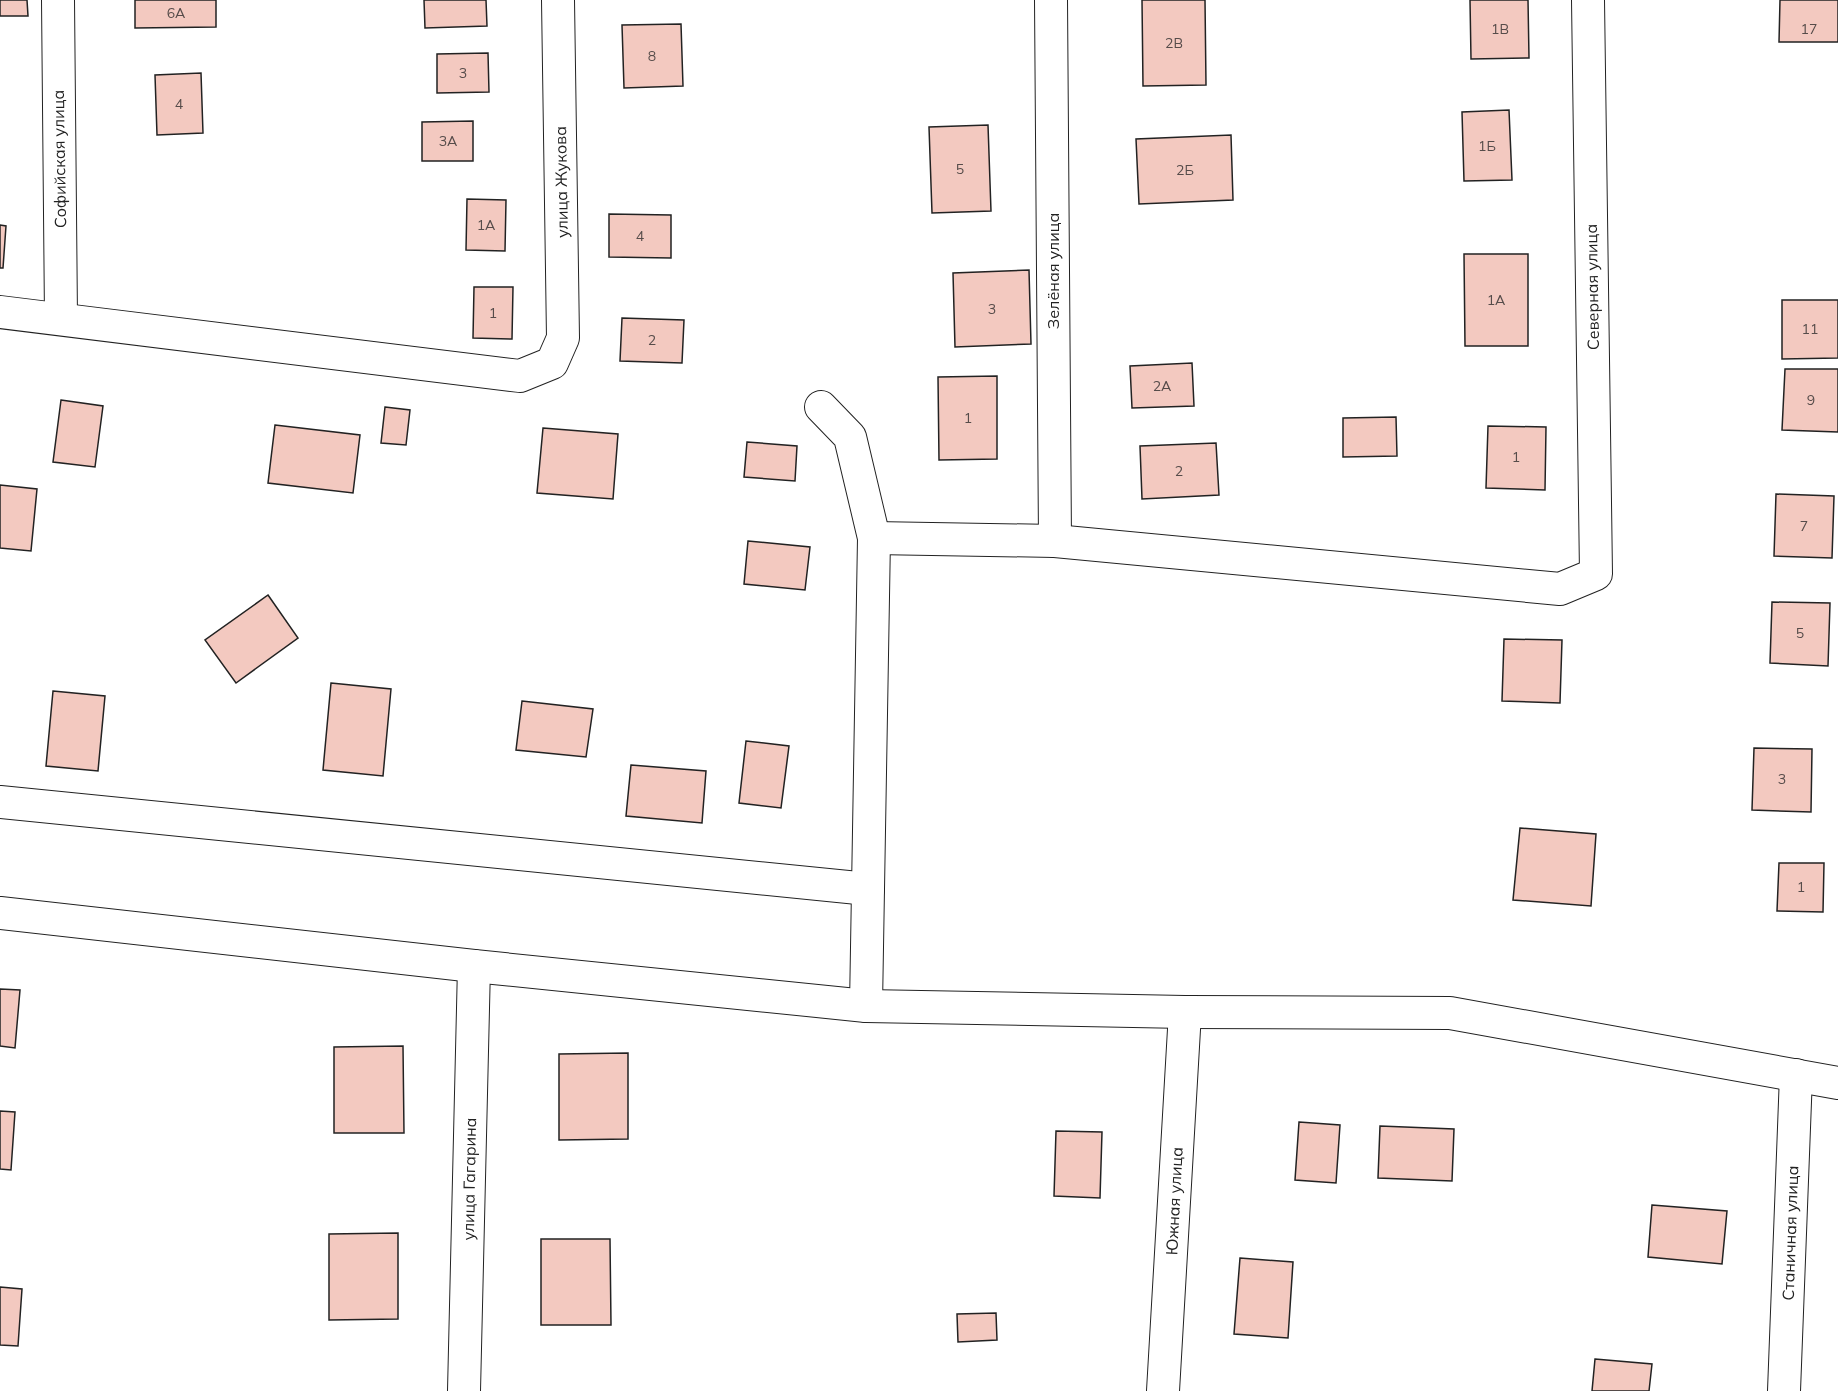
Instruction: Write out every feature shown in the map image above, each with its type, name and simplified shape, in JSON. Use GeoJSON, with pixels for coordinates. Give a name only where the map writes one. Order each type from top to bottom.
{"type":"FeatureCollection","features":[{"type":"Feature","properties":{"kind":"street","name":"Софийская улица"},"geometry":{"type":"LineString","coordinates":[[58,0],[61,318]]}},
{"type":"Feature","properties":{"kind":"street","name":"улица Жукова"},"geometry":{"type":"LineString","coordinates":[[61,318],[520,376],[552,363],[563,338],[558,0]]}},
{"type":"Feature","properties":{"kind":"street","name":"Зелёная улица"},"geometry":{"type":"LineString","coordinates":[[1051,0],[1055,541]]}},
{"type":"Feature","properties":{"kind":"street","name":"Северная улица"},"geometry":{"type":"LineString","coordinates":[[1055,541],[1560,589],[1596,574],[1588,0]]}},
{"type":"Feature","properties":{"kind":"street"},"geometry":{"type":"LineString","coordinates":[[0,312],[61,318]]}},
{"type":"Feature","properties":{"kind":"street"},"geometry":{"type":"LineString","coordinates":[[821,407],[850,436],[874,538],[866,1006]]}},
{"type":"Feature","properties":{"kind":"street"},"geometry":{"type":"LineString","coordinates":[[874,538],[1055,541]]}},
{"type":"Feature","properties":{"kind":"street"},"geometry":{"type":"LineString","coordinates":[[0,802],[868,889]]}},
{"type":"Feature","properties":{"kind":"street"},"geometry":{"type":"LineString","coordinates":[[0,913],[474,966],[866,1006],[1185,1012],[1450,1013],[1838,1083]]}},
{"type":"Feature","properties":{"kind":"street","name":"улица Гагарина"},"geometry":{"type":"LineString","coordinates":[[464,1391],[474,966]]}},
{"type":"Feature","properties":{"kind":"street","name":"Южная улица"},"geometry":{"type":"LineString","coordinates":[[1163,1391],[1185,1012]]}},
{"type":"Feature","properties":{"kind":"street","name":"Станичная улица"},"geometry":{"type":"LineString","coordinates":[[1784,1391],[1796,1075]]}},
{"type":"Feature","properties":{"kind":"building"},"geometry":{"type":"Polygon","coordinates":[[[0,0],[27,0],[28,16],[0,16],[0,0]]]}},
{"type":"Feature","properties":{"kind":"building"},"geometry":{"type":"Polygon","coordinates":[[[135,0],[216,0],[216,27],[135,28],[135,0]]]}},
{"type":"Feature","properties":{"kind":"building"},"geometry":{"type":"Polygon","coordinates":[[[424,0],[486,0],[487,26],[425,28],[424,0]]]}},
{"type":"Feature","properties":{"kind":"building"},"geometry":{"type":"Polygon","coordinates":[[[1142,0],[1205,0],[1206,85],[1143,86],[1142,0]]]}},
{"type":"Feature","properties":{"kind":"building"},"geometry":{"type":"Polygon","coordinates":[[[1470,0],[1528,0],[1529,58],[1471,59],[1470,0]]]}},
{"type":"Feature","properties":{"kind":"building"},"geometry":{"type":"Polygon","coordinates":[[[1780,0],[1838,0],[1838,42],[1779,42],[1780,0]]]}},
{"type":"Feature","properties":{"kind":"building"},"geometry":{"type":"Polygon","coordinates":[[[681,24],[683,86],[624,88],[622,25],[681,24]]]}},
{"type":"Feature","properties":{"kind":"building"},"geometry":{"type":"Polygon","coordinates":[[[488,53],[489,92],[437,93],[437,54],[488,53]]]}},
{"type":"Feature","properties":{"kind":"building"},"geometry":{"type":"Polygon","coordinates":[[[201,73],[203,133],[157,135],[155,75],[201,73]]]}},
{"type":"Feature","properties":{"kind":"building"},"geometry":{"type":"Polygon","coordinates":[[[1509,110],[1512,180],[1464,181],[1462,112],[1509,110]]]}},
{"type":"Feature","properties":{"kind":"building"},"geometry":{"type":"Polygon","coordinates":[[[473,121],[473,161],[422,161],[422,122],[473,121]]]}},
{"type":"Feature","properties":{"kind":"building"},"geometry":{"type":"Polygon","coordinates":[[[988,125],[991,211],[932,213],[929,127],[988,125]]]}},
{"type":"Feature","properties":{"kind":"building"},"geometry":{"type":"Polygon","coordinates":[[[1231,135],[1233,200],[1139,204],[1136,139],[1231,135]]]}},
{"type":"Feature","properties":{"kind":"building"},"geometry":{"type":"Polygon","coordinates":[[[467,199],[506,200],[505,251],[466,250],[467,199]]]}},
{"type":"Feature","properties":{"kind":"building"},"geometry":{"type":"Polygon","coordinates":[[[609,214],[671,215],[671,258],[609,257],[609,214]]]}},
{"type":"Feature","properties":{"kind":"building"},"geometry":{"type":"Polygon","coordinates":[[[0,225],[6,226],[3,268],[0,268],[0,225]]]}},
{"type":"Feature","properties":{"kind":"building"},"geometry":{"type":"Polygon","coordinates":[[[1464,254],[1528,254],[1528,346],[1465,346],[1464,254]]]}},
{"type":"Feature","properties":{"kind":"building"},"geometry":{"type":"Polygon","coordinates":[[[1029,270],[1031,344],[955,347],[953,273],[1029,270]]]}},
{"type":"Feature","properties":{"kind":"building"},"geometry":{"type":"Polygon","coordinates":[[[474,287],[513,287],[512,339],[473,338],[474,287]]]}},
{"type":"Feature","properties":{"kind":"building"},"geometry":{"type":"Polygon","coordinates":[[[1782,300],[1838,300],[1838,358],[1782,359],[1782,300]]]}},
{"type":"Feature","properties":{"kind":"building"},"geometry":{"type":"Polygon","coordinates":[[[622,318],[684,320],[682,363],[620,361],[622,318]]]}},
{"type":"Feature","properties":{"kind":"building"},"geometry":{"type":"Polygon","coordinates":[[[1192,363],[1194,406],[1132,408],[1130,366],[1192,363]]]}},
{"type":"Feature","properties":{"kind":"building"},"geometry":{"type":"Polygon","coordinates":[[[1785,369],[1838,369],[1838,432],[1782,430],[1785,369]]]}},
{"type":"Feature","properties":{"kind":"building"},"geometry":{"type":"Polygon","coordinates":[[[997,376],[997,459],[939,460],[938,377],[997,376]]]}},
{"type":"Feature","properties":{"kind":"building"},"geometry":{"type":"Polygon","coordinates":[[[61,400],[103,406],[95,467],[53,462],[61,400]]]}},
{"type":"Feature","properties":{"kind":"building"},"geometry":{"type":"Polygon","coordinates":[[[385,407],[410,410],[406,445],[381,443],[385,407]]]}},
{"type":"Feature","properties":{"kind":"building"},"geometry":{"type":"Polygon","coordinates":[[[1396,417],[1397,456],[1343,457],[1343,418],[1396,417]]]}},
{"type":"Feature","properties":{"kind":"building"},"geometry":{"type":"Polygon","coordinates":[[[275,425],[360,435],[353,493],[268,483],[275,425]]]}},
{"type":"Feature","properties":{"kind":"building"},"geometry":{"type":"Polygon","coordinates":[[[1488,426],[1546,427],[1545,490],[1486,488],[1488,426]]]}},
{"type":"Feature","properties":{"kind":"building"},"geometry":{"type":"Polygon","coordinates":[[[543,428],[618,434],[613,499],[537,493],[543,428]]]}},
{"type":"Feature","properties":{"kind":"building"},"geometry":{"type":"Polygon","coordinates":[[[747,442],[797,446],[795,481],[744,477],[747,442]]]}},
{"type":"Feature","properties":{"kind":"building"},"geometry":{"type":"Polygon","coordinates":[[[1216,443],[1219,495],[1142,499],[1140,446],[1216,443]]]}},
{"type":"Feature","properties":{"kind":"building"},"geometry":{"type":"Polygon","coordinates":[[[0,485],[37,489],[31,551],[0,548],[0,485]]]}},
{"type":"Feature","properties":{"kind":"building"},"geometry":{"type":"Polygon","coordinates":[[[1776,494],[1834,496],[1832,558],[1774,556],[1776,494]]]}},
{"type":"Feature","properties":{"kind":"building"},"geometry":{"type":"Polygon","coordinates":[[[748,541],[810,547],[805,590],[744,584],[748,541]]]}},
{"type":"Feature","properties":{"kind":"building"},"geometry":{"type":"Polygon","coordinates":[[[268,595],[298,638],[236,683],[205,640],[268,595]]]}},
{"type":"Feature","properties":{"kind":"building"},"geometry":{"type":"Polygon","coordinates":[[[1772,602],[1830,603],[1828,666],[1770,663],[1772,602]]]}},
{"type":"Feature","properties":{"kind":"building"},"geometry":{"type":"Polygon","coordinates":[[[1504,639],[1562,640],[1560,703],[1502,701],[1504,639]]]}},
{"type":"Feature","properties":{"kind":"building"},"geometry":{"type":"Polygon","coordinates":[[[331,683],[391,689],[383,776],[323,770],[331,683]]]}},
{"type":"Feature","properties":{"kind":"building"},"geometry":{"type":"Polygon","coordinates":[[[53,691],[105,696],[98,771],[46,766],[53,691]]]}},
{"type":"Feature","properties":{"kind":"building"},"geometry":{"type":"Polygon","coordinates":[[[522,701],[593,709],[586,757],[516,750],[522,701]]]}},
{"type":"Feature","properties":{"kind":"building"},"geometry":{"type":"Polygon","coordinates":[[[746,741],[789,746],[781,808],[739,803],[746,741]]]}},
{"type":"Feature","properties":{"kind":"building"},"geometry":{"type":"Polygon","coordinates":[[[1754,748],[1812,749],[1811,812],[1752,810],[1754,748]]]}},
{"type":"Feature","properties":{"kind":"building"},"geometry":{"type":"Polygon","coordinates":[[[631,765],[706,771],[702,823],[626,816],[631,765]]]}},
{"type":"Feature","properties":{"kind":"building"},"geometry":{"type":"Polygon","coordinates":[[[1520,828],[1596,834],[1591,906],[1513,900],[1520,828]]]}},
{"type":"Feature","properties":{"kind":"building"},"geometry":{"type":"Polygon","coordinates":[[[1779,863],[1824,863],[1823,912],[1777,911],[1779,863]]]}},
{"type":"Feature","properties":{"kind":"building"},"geometry":{"type":"Polygon","coordinates":[[[0,989],[20,990],[15,1048],[0,1046],[0,989]]]}},
{"type":"Feature","properties":{"kind":"building"},"geometry":{"type":"Polygon","coordinates":[[[403,1046],[404,1133],[334,1133],[334,1047],[403,1046]]]}},
{"type":"Feature","properties":{"kind":"building"},"geometry":{"type":"Polygon","coordinates":[[[628,1053],[628,1139],[559,1140],[559,1054],[628,1053]]]}},
{"type":"Feature","properties":{"kind":"building"},"geometry":{"type":"Polygon","coordinates":[[[0,1111],[15,1112],[11,1170],[0,1169],[0,1111]]]}},
{"type":"Feature","properties":{"kind":"building"},"geometry":{"type":"Polygon","coordinates":[[[1299,1122],[1340,1125],[1336,1183],[1295,1180],[1299,1122]]]}},
{"type":"Feature","properties":{"kind":"building"},"geometry":{"type":"Polygon","coordinates":[[[1380,1126],[1454,1129],[1452,1181],[1378,1178],[1380,1126]]]}},
{"type":"Feature","properties":{"kind":"building"},"geometry":{"type":"Polygon","coordinates":[[[1056,1131],[1102,1132],[1100,1198],[1054,1196],[1056,1131]]]}},
{"type":"Feature","properties":{"kind":"building"},"geometry":{"type":"Polygon","coordinates":[[[1652,1205],[1727,1211],[1722,1264],[1648,1257],[1652,1205]]]}},
{"type":"Feature","properties":{"kind":"building"},"geometry":{"type":"Polygon","coordinates":[[[398,1233],[398,1319],[329,1320],[329,1234],[398,1233]]]}},
{"type":"Feature","properties":{"kind":"building"},"geometry":{"type":"Polygon","coordinates":[[[541,1239],[610,1239],[611,1325],[541,1325],[541,1239]]]}},
{"type":"Feature","properties":{"kind":"building"},"geometry":{"type":"Polygon","coordinates":[[[1240,1258],[1293,1262],[1288,1338],[1234,1334],[1240,1258]]]}},
{"type":"Feature","properties":{"kind":"building"},"geometry":{"type":"Polygon","coordinates":[[[0,1287],[22,1289],[18,1346],[0,1345],[0,1287]]]}},
{"type":"Feature","properties":{"kind":"building"},"geometry":{"type":"Polygon","coordinates":[[[996,1313],[997,1340],[958,1342],[957,1314],[996,1313]]]}},
{"type":"Feature","properties":{"kind":"building"},"geometry":{"type":"Polygon","coordinates":[[[1595,1359],[1652,1364],[1649,1391],[1592,1391],[1595,1359]]]}}]}
